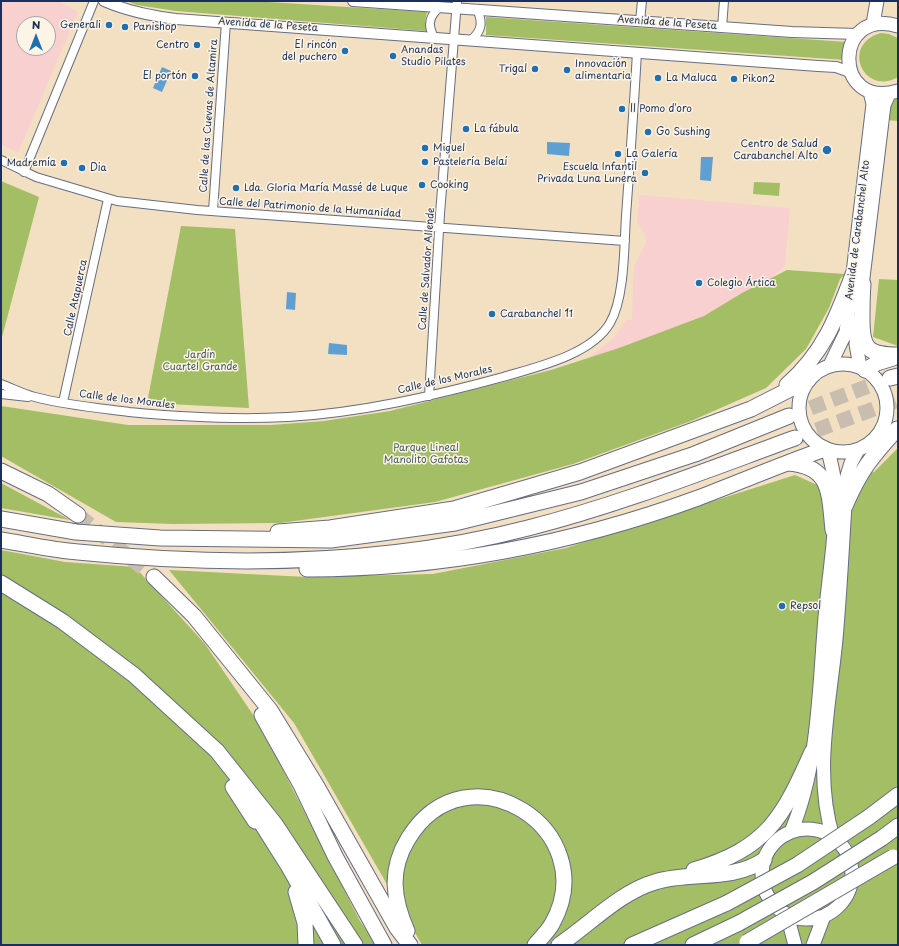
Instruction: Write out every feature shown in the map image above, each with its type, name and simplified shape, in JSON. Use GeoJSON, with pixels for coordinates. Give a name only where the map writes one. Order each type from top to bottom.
{"type":"FeatureCollection","features":[{"type":"Feature","properties":{"kind":"highway"},"geometry":{"type":"LineString","coordinates":[[858,278],[862,339],[868,348],[874,352],[898,356]]}},
{"type":"Feature","properties":{"kind":"highway"},"geometry":{"type":"LineString","coordinates":[[773,396],[799,374],[819,351],[858,278]]}},
{"type":"Feature","properties":{"kind":"highway"},"geometry":{"type":"LineString","coordinates":[[863,368],[898,356]]}},
{"type":"Feature","properties":{"kind":"highway"},"geometry":{"type":"LineString","coordinates":[[234,541],[287,531],[330,528],[454,509],[580,472],[751,409],[773,396],[808,380]]}},
{"type":"Feature","properties":{"kind":"highway"},"geometry":{"type":"LineString","coordinates":[[1,519],[76,532],[160,538],[234,541],[331,540],[455,523],[581,492],[695,454],[788,416]]}},
{"type":"Feature","properties":{"kind":"highway"},"geometry":{"type":"LineString","coordinates":[[878,436],[898,428]]}},
{"type":"Feature","properties":{"kind":"highway"},"geometry":{"type":"LineString","coordinates":[[845,506],[858,478],[870,458],[898,428]]}},
{"type":"Feature","properties":{"kind":"highway"},"geometry":{"type":"LineString","coordinates":[[1,540],[75,552],[142,558],[281,562],[395,552],[461,542],[526,529],[587,512],[666,486],[795,438]]}},
{"type":"Feature","properties":{"kind":"highway"},"geometry":{"type":"LineString","coordinates":[[142,558],[175,565],[291,569],[331,569],[458,559],[525,548],[593,531],[697,498],[785,463],[826,450]]}},
{"type":"Feature","properties":{"kind":"highway"},"geometry":{"type":"LineString","coordinates":[[785,463],[799,464],[814,469],[824,478],[829,497],[833,530]]}},
{"type":"Feature","properties":{"kind":"highway"},"geometry":{"type":"LineString","coordinates":[[1,471],[48,494],[78,515]]}},
{"type":"Feature","properties":{"kind":"highway"},"geometry":{"type":"LineString","coordinates":[[154,577],[194,616],[234,664],[274,717],[316,785],[397,928],[411,945]]}},
{"type":"Feature","properties":{"kind":"highway"},"geometry":{"type":"LineString","coordinates":[[1,583],[62,621],[134,675],[216,751],[275,824],[355,945]]}},
{"type":"Feature","properties":{"kind":"highway"},"geometry":{"type":"LineString","coordinates":[[94,645],[173,722],[250,806],[272,838],[333,945]]}},
{"type":"Feature","properties":{"kind":"highway"},"geometry":{"type":"LineString","coordinates":[[234,664],[301,785],[335,856],[384,945]]}},
{"type":"Feature","properties":{"kind":"highway"},"geometry":{"type":"LineString","coordinates":[[558,945],[624,896],[655,882],[720,862],[749,847],[773,824],[786,807],[812,752]]}},
{"type":"Feature","properties":{"kind":"highway"},"geometry":{"type":"LineString","coordinates":[[233,787],[283,864],[298,896],[305,923],[306,945]]}},
{"type":"Feature","properties":{"kind":"highway"},"geometry":{"type":"LineString","coordinates":[[632,945],[727,903],[797,865],[870,817],[898,795]]}},
{"type":"Feature","properties":{"kind":"highway"},"geometry":{"type":"LineString","coordinates":[[411,945],[396,897],[395,872],[402,849],[415,828],[430,812],[456,799],[483,797],[509,802],[523,809],[547,830],[560,854],[564,883],[559,910],[552,925],[535,945]]}},
{"type":"Feature","properties":{"kind":"highway"},"geometry":{"type":"LineString","coordinates":[[693,945],[739,923],[813,882],[882,838],[898,826]]}},
{"type":"Feature","properties":{"kind":"highway"},"geometry":{"type":"LineString","coordinates":[[744,944],[895,856]]}},
{"type":"Feature","properties":{"kind":"highway"},"geometry":{"type":"LineString","coordinates":[[655,882],[690,875],[739,873],[754,867],[764,860]]}},
{"type":"Feature","properties":{"kind":"main road"},"geometry":{"type":"LineString","coordinates":[[873,24],[877,1]]}},
{"type":"Feature","properties":{"kind":"main road"},"geometry":{"type":"LineString","coordinates":[[893,93],[870,92],[862,87],[850,72],[848,52],[857,34],[873,24],[886,23],[898,26]]}},
{"type":"Feature","properties":{"kind":"main road","name":"Avenida de Carabanchel Alto"},"geometry":{"type":"LineString","coordinates":[[863,368],[856,338],[858,278],[873,104],[870,92]]}},
{"type":"Feature","properties":{"kind":"main road","name":"Avenida de Carabanchel Alto"},"geometry":{"type":"LineString","coordinates":[[830,365],[846,332],[858,278],[884,105],[893,93]]}},
{"type":"Feature","properties":{"kind":"main road"},"geometry":{"type":"LineString","coordinates":[[848,364],[863,368],[875,377],[884,390],[888,406],[886,420],[878,436],[868,445],[858,450],[842,453],[826,450],[809,438],[801,425],[798,406],[801,392],[808,380],[817,371],[830,365],[848,364]]}},
{"type":"Feature","properties":{"kind":"main road"},"geometry":{"type":"LineString","coordinates":[[791,832],[804,793],[812,752],[833,530],[835,486],[826,450]]}},
{"type":"Feature","properties":{"kind":"main road"},"geometry":{"type":"LineString","coordinates":[[833,837],[824,802],[824,756],[836,638],[847,476],[850,463],[858,450]]}},
{"type":"Feature","properties":{"kind":"main road"},"geometry":{"type":"LineString","coordinates":[[803,829],[817,830],[833,837],[842,846],[850,861],[852,877],[850,888],[844,902],[834,911],[824,916],[800,918],[787,915],[776,906],[766,892],[762,877],[764,860],[774,843],[791,832],[803,829]]}},
{"type":"Feature","properties":{"kind":"main road"},"geometry":{"type":"LineString","coordinates":[[787,915],[795,945]]}},
{"type":"Feature","properties":{"kind":"main road"},"geometry":{"type":"LineString","coordinates":[[813,945],[824,916]]}},
{"type":"Feature","properties":{"kind":"street"},"geometry":{"type":"LineString","coordinates":[[24,172],[94,1]]}},
{"type":"Feature","properties":{"kind":"street","name":"Avenida de la Peseta"},"geometry":{"type":"LineString","coordinates":[[104,1],[122,9],[146,15],[176,19],[836,67],[850,72]]}},
{"type":"Feature","properties":{"kind":"street","name":"Avenida de la Peseta"},"geometry":{"type":"LineString","coordinates":[[353,1],[440,7],[457,4],[477,9],[722,28],[838,35],[857,34]]}},
{"type":"Feature","properties":{"kind":"street"},"geometry":{"type":"LineString","coordinates":[[640,21],[642,1]]}},
{"type":"Feature","properties":{"kind":"street"},"geometry":{"type":"LineString","coordinates":[[722,28],[724,1]]}},
{"type":"Feature","properties":{"kind":"street","name":"Calle de Salvador Allende"},"geometry":{"type":"LineString","coordinates":[[429,396],[439,228],[457,4]]}},
{"type":"Feature","properties":{"kind":"street"},"geometry":{"type":"LineString","coordinates":[[434,37],[430,21],[435,11],[440,7]]}},
{"type":"Feature","properties":{"kind":"street"},"geometry":{"type":"LineString","coordinates":[[471,40],[482,27],[477,9]]}},
{"type":"Feature","properties":{"kind":"street","name":"Calle de las Cuevas de Altamira"},"geometry":{"type":"LineString","coordinates":[[213,211],[226,22]]}},
{"type":"Feature","properties":{"kind":"street","name":"Calle de los Morales"},"geometry":{"type":"LineString","coordinates":[[1,384],[33,397],[99,408],[169,416],[259,418],[335,412],[429,396],[517,373],[559,359],[593,342],[607,328],[617,308],[625,241],[637,52]]}},
{"type":"Feature","properties":{"kind":"street","name":"Calle del Patrimonio de la Humanidad"},"geometry":{"type":"LineString","coordinates":[[1,160],[24,172],[108,199],[197,210],[625,241]]}},
{"type":"Feature","properties":{"kind":"street","name":"Calle Atapuerca"},"geometry":{"type":"LineString","coordinates":[[64,402],[108,199]]}},
{"type":"Feature","properties":{"kind":"street"},"geometry":{"type":"LineString","coordinates":[[1,394],[33,397]]}},
{"type":"Feature","properties":{"kind":"shaded area"},"geometry":{"type":"Polygon","coordinates":[[[1,1],[59,1],[78,12],[18,153],[1,144],[1,1]]]}},
{"type":"Feature","properties":{"kind":"shaded area","name":"Colegio Ártica"},"geometry":{"type":"Polygon","coordinates":[[[639,195],[790,208],[785,266],[745,300],[678,330],[585,360],[613,339],[626,320],[632,320],[634,265],[646,244],[645,234],[637,222],[639,195]]]}},
{"type":"Feature","properties":{"kind":"green space"},"geometry":{"type":"Polygon","coordinates":[[[126,1],[253,1],[427,12],[425,21],[426,31],[176,11],[137,5],[126,1]]]}},
{"type":"Feature","properties":{"kind":"green space"},"geometry":{"type":"Polygon","coordinates":[[[486,17],[847,42],[845,60],[486,35],[486,17]]]}},
{"type":"Feature","properties":{"kind":"green space"},"geometry":{"type":"Polygon","coordinates":[[[881,33],[889,34],[898,38],[898,77],[886,81],[875,80],[867,75],[861,67],[859,57],[862,47],[869,39],[881,33]]]}},
{"type":"Feature","properties":{"kind":"green space"},"geometry":{"type":"Polygon","coordinates":[[[898,91],[898,121],[886,120],[889,94],[898,91]]]}},
{"type":"Feature","properties":{"kind":"green space"},"geometry":{"type":"Polygon","coordinates":[[[1,181],[39,197],[1,341],[1,181]]]}},
{"type":"Feature","properties":{"kind":"green space"},"geometry":{"type":"Polygon","coordinates":[[[754,182],[780,183],[779,196],[753,194],[754,182]]]}},
{"type":"Feature","properties":{"kind":"green space","name":"Jardín Cuartel Grande"},"geometry":{"type":"Polygon","coordinates":[[[181,226],[235,229],[249,408],[147,403],[181,226]]]}},
{"type":"Feature","properties":{"kind":"green space","name":"Parque Lineal Manolito Gafotas"},"geometry":{"type":"Polygon","coordinates":[[[787,270],[845,274],[840,279],[829,308],[806,349],[766,388],[691,421],[573,464],[435,502],[280,523],[173,524],[116,522],[1,456],[1,406],[128,425],[271,425],[324,421],[390,411],[551,370],[619,348],[704,316],[742,293],[787,270]]]}},
{"type":"Feature","properties":{"kind":"green space"},"geometry":{"type":"Polygon","coordinates":[[[879,279],[898,280],[898,346],[873,337],[879,279]]]}},
{"type":"Feature","properties":{"kind":"green space"},"geometry":{"type":"Polygon","coordinates":[[[898,448],[898,945],[422,945],[294,723],[169,570],[307,577],[433,574],[566,548],[795,475],[815,484],[874,472],[898,448]]]}},
{"type":"Feature","properties":{"kind":"green space"},"geometry":{"type":"Polygon","coordinates":[[[1,483],[70,520],[1,508],[1,483]]]}},
{"type":"Feature","properties":{"kind":"green space"},"geometry":{"type":"Polygon","coordinates":[[[1,550],[65,562],[135,567],[205,644],[260,725],[360,921],[377,945],[1,945],[1,550]]]}},
{"type":"Feature","properties":{"kind":"water"},"geometry":{"type":"Polygon","coordinates":[[[162,67],[171,71],[162,92],[153,88],[162,67]]]}},
{"type":"Feature","properties":{"kind":"water"},"geometry":{"type":"Polygon","coordinates":[[[547,142],[570,143],[569,156],[547,154],[547,142]]]}},
{"type":"Feature","properties":{"kind":"water"},"geometry":{"type":"Polygon","coordinates":[[[701,157],[713,157],[711,181],[700,180],[701,157]]]}},
{"type":"Feature","properties":{"kind":"water"},"geometry":{"type":"Polygon","coordinates":[[[287,292],[296,293],[295,310],[286,309],[287,292]]]}},
{"type":"Feature","properties":{"kind":"water"},"geometry":{"type":"Polygon","coordinates":[[[329,343],[347,345],[347,355],[328,354],[329,343]]]}},
{"type":"Feature","properties":{"kind":"tunnel"},"geometry":{"type":"LineString","coordinates":[[789,416],[890,378]]}},
{"type":"Feature","properties":{"kind":"tunnel"},"geometry":{"type":"LineString","coordinates":[[795,438],[898,400]]}},
{"type":"Feature","properties":{"kind":"tunnel"},"geometry":{"type":"LineString","coordinates":[[78,515],[154,577]]}},
{"type":"Feature","properties":{"kind":"place","name":"Generali"},"geometry":{"type":"Point","coordinates":[109,25]}},
{"type":"Feature","properties":{"kind":"place","name":"Panishop"},"geometry":{"type":"Point","coordinates":[125,27]}},
{"type":"Feature","properties":{"kind":"place","name":"Centro"},"geometry":{"type":"Point","coordinates":[197,45]}},
{"type":"Feature","properties":{"kind":"place","name":"El rincón del puchero"},"geometry":{"type":"Point","coordinates":[345,51]}},
{"type":"Feature","properties":{"kind":"place","name":"Anandas Studio Pilates"},"geometry":{"type":"Point","coordinates":[393,56]}},
{"type":"Feature","properties":{"kind":"place","name":"Trigal"},"geometry":{"type":"Point","coordinates":[535,69]}},
{"type":"Feature","properties":{"kind":"place","name":"Innovación alimentaria"},"geometry":{"type":"Point","coordinates":[567,70]}},
{"type":"Feature","properties":{"kind":"place","name":"El portón"},"geometry":{"type":"Point","coordinates":[195,76]}},
{"type":"Feature","properties":{"kind":"place","name":"La Maluca"},"geometry":{"type":"Point","coordinates":[658,78]}},
{"type":"Feature","properties":{"kind":"place","name":"Pikon2"},"geometry":{"type":"Point","coordinates":[734,79]}},
{"type":"Feature","properties":{"kind":"place","name":"Il Pomo d'oro"},"geometry":{"type":"Point","coordinates":[622,109]}},
{"type":"Feature","properties":{"kind":"place","name":"La fábula"},"geometry":{"type":"Point","coordinates":[466,129]}},
{"type":"Feature","properties":{"kind":"place","name":"Go Sushing"},"geometry":{"type":"Point","coordinates":[648,132]}},
{"type":"Feature","properties":{"kind":"place","name":"Miguel"},"geometry":{"type":"Point","coordinates":[425,148]}},
{"type":"Feature","properties":{"kind":"place","name":"Centro de Salud Carabanchel Alto"},"geometry":{"type":"Point","coordinates":[827,150]}},
{"type":"Feature","properties":{"kind":"place","name":"La Galería"},"geometry":{"type":"Point","coordinates":[618,154]}},
{"type":"Feature","properties":{"kind":"place","name":"Pastelería Belaí"},"geometry":{"type":"Point","coordinates":[425,162]}},
{"type":"Feature","properties":{"kind":"place","name":"Madremía"},"geometry":{"type":"Point","coordinates":[64,163]}},
{"type":"Feature","properties":{"kind":"place","name":"Dia"},"geometry":{"type":"Point","coordinates":[82,168]}},
{"type":"Feature","properties":{"kind":"place","name":"Escuela Infantil Privada Luna Lunera"},"geometry":{"type":"Point","coordinates":[645,173]}},
{"type":"Feature","properties":{"kind":"place","name":"Cooking"},"geometry":{"type":"Point","coordinates":[422,185]}},
{"type":"Feature","properties":{"kind":"place","name":"Lda. Gloria María Massé de Luque"},"geometry":{"type":"Point","coordinates":[236,188]}},
{"type":"Feature","properties":{"kind":"place","name":"Colegio Ártica"},"geometry":{"type":"Point","coordinates":[699,283]}},
{"type":"Feature","properties":{"kind":"place","name":"Carabanchel 11"},"geometry":{"type":"Point","coordinates":[492,314]}},
{"type":"Feature","properties":{"kind":"place","name":"Repsol"},"geometry":{"type":"Point","coordinates":[782,606]}}]}
